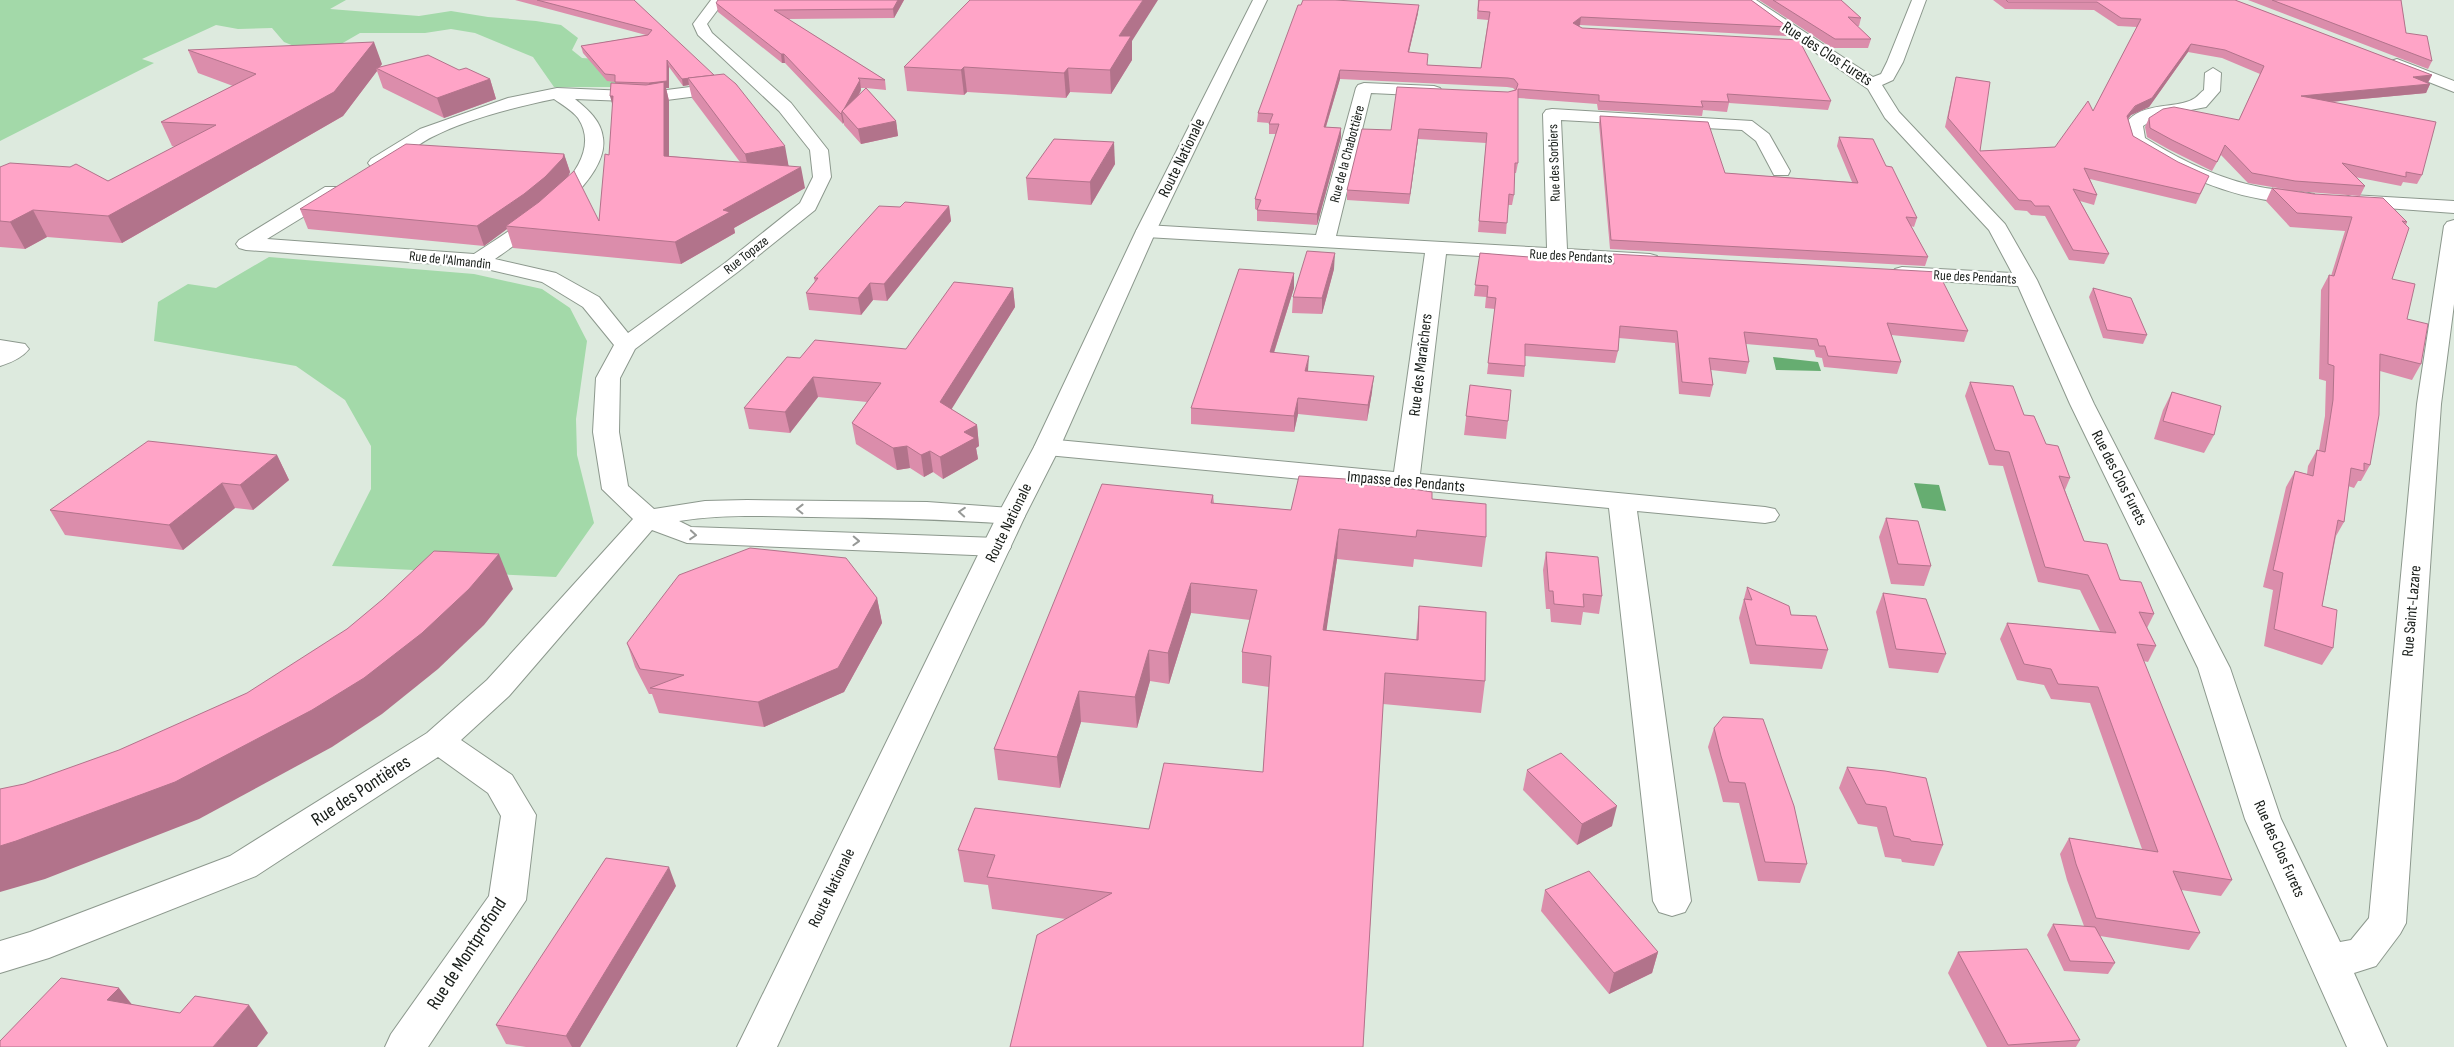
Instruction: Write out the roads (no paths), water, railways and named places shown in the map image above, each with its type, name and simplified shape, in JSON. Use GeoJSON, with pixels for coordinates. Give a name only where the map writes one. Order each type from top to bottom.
{"type":"FeatureCollection","features":[{"type":"Feature","properties":{"kind":"street","name":"Rue Topaze"},"geometry":{"type":"LineString","coordinates":[[718,0],[700,24],[705,35],[785,107],[819,150],[822,177],[808,206],[732,267],[626,345],[608,378],[606,432],[615,489],[648,518],[687,536],[997,548]]}},
{"type":"Feature","properties":{"kind":"street","name":"Route Nationale"},"geometry":{"type":"LineString","coordinates":[[757,1047],[1011,516],[1047,447],[1146,231],[1260,0]]}},
{"type":"Feature","properties":{"kind":"street","name":"Rue des Clos Furets"},"geometry":{"type":"LineString","coordinates":[[1747,0],[1855,74],[1873,83],[1882,93],[1892,114],[1998,228],[2026,280],[2082,404],[2214,668],[2263,819],[2329,960],[2367,1047]]}},
{"type":"Feature","properties":{"kind":"street"},"geometry":{"type":"LineString","coordinates":[[1873,83],[1887,76],[1895,62],[1919,0]]}},
{"type":"Feature","properties":{"kind":"street"},"geometry":{"type":"LineString","coordinates":[[1780,42],[1811,44]]}},
{"type":"Feature","properties":{"kind":"street"},"geometry":{"type":"LineString","coordinates":[[2383,58],[2454,87]]}},
{"type":"Feature","properties":{"kind":"street"},"geometry":{"type":"LineString","coordinates":[[2213,73],[2212,91],[2200,103],[2154,112],[2134,124],[2136,140],[2163,157],[2209,178],[2260,193],[2326,200],[2454,207]]}},
{"type":"Feature","properties":{"kind":"street"},"geometry":{"type":"LineString","coordinates":[[361,173],[426,133],[508,103],[557,94],[651,97],[759,84]]}},
{"type":"Feature","properties":{"kind":"street","name":"Rue de la Chabottière"},"geometry":{"type":"LineString","coordinates":[[1324,242],[1364,88],[1450,92]]}},
{"type":"Feature","properties":{"kind":"street"},"geometry":{"type":"LineString","coordinates":[[478,260],[569,192],[590,164],[596,143],[588,118],[570,101],[557,94]]}},
{"type":"Feature","properties":{"kind":"street","name":"Rue des Sorbiers"},"geometry":{"type":"LineString","coordinates":[[1557,255],[1552,114],[1746,125],[1763,138],[1781,171]]}},
{"type":"Feature","properties":{"kind":"street","name":"Rue de l'Almandin"},"geometry":{"type":"LineString","coordinates":[[344,183],[246,244],[478,260],[549,277],[592,302],[626,345]]}},
{"type":"Feature","properties":{"kind":"street","name":"Rue Saint-Lazare"},"geometry":{"type":"LineString","coordinates":[[2329,960],[2362,955],[2387,923],[2428,404],[2454,226]]}},
{"type":"Feature","properties":{"kind":"street","name":"Rue des Pendants"},"geometry":{"type":"LineString","coordinates":[[1146,231],[1436,249],[1665,260]]}},
{"type":"Feature","properties":{"kind":"street","name":"Rue des Maraîchers"},"geometry":{"type":"LineString","coordinates":[[1406,482],[1436,249]]}},
{"type":"Feature","properties":{"kind":"street","name":"Rue des Pendants"},"geometry":{"type":"LineString","coordinates":[[1880,272],[2026,280]]}},
{"type":"Feature","properties":{"kind":"street"},"geometry":{"type":"LineString","coordinates":[[0,348],[17,349],[0,359]]}},
{"type":"Feature","properties":{"kind":"street","name":"Impasse des Pendants"},"geometry":{"type":"LineString","coordinates":[[1047,447],[1765,515]]}},
{"type":"Feature","properties":{"kind":"street"},"geometry":{"type":"LineString","coordinates":[[1622,502],[1672,901]]}},
{"type":"Feature","properties":{"kind":"street"},"geometry":{"type":"LineString","coordinates":[[648,518],[705,509],[747,508],[927,510],[1011,516]]}},
{"type":"Feature","properties":{"kind":"street","name":"Rue des Pontières"},"geometry":{"type":"LineString","coordinates":[[0,956],[35,947],[243,866],[439,741],[498,688],[648,518]]}},
{"type":"Feature","properties":{"kind":"street","name":"Rue de Montprofond"},"geometry":{"type":"LineString","coordinates":[[405,1047],[507,900],[519,815],[500,784],[439,741]]}}]}
